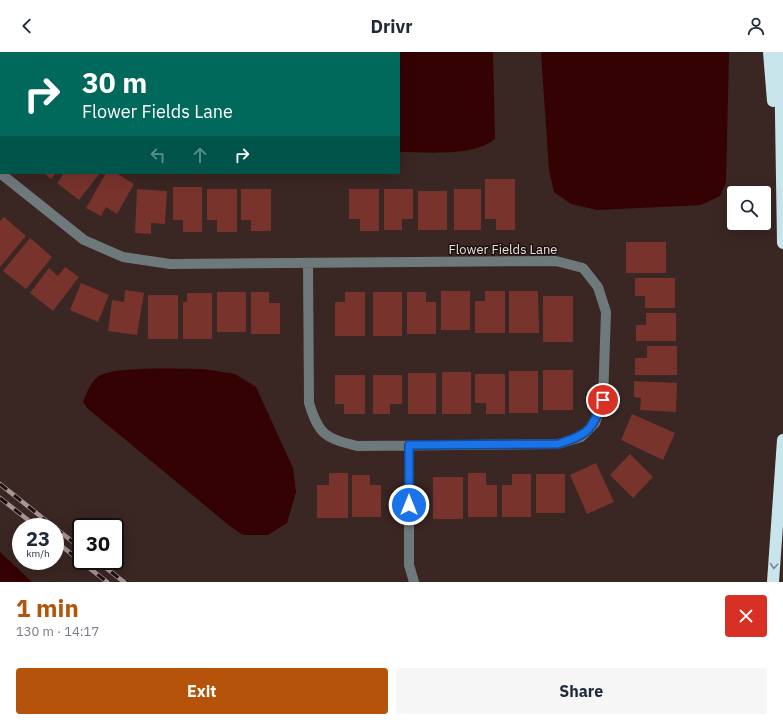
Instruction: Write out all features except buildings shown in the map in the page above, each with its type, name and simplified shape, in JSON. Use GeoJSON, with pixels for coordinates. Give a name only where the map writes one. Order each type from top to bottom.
{"type":"FeatureCollection","features":[{"type":"Feature","properties":{"kind":"highway"},"geometry":{"type":"LineString","coordinates":[[769,52],[781,190]]}},
{"type":"Feature","properties":{"kind":"highway"},"geometry":{"type":"LineString","coordinates":[[780,52],[783,243]]}},
{"type":"Feature","properties":{"kind":"highway"},"geometry":{"type":"LineString","coordinates":[[773,582],[783,440]]}},
{"type":"Feature","properties":{"kind":"highway"},"geometry":{"type":"LineString","coordinates":[[777,523],[783,543]]}},
{"type":"Feature","properties":{"kind":"street","name":"Flower Fields Lane"},"geometry":{"type":"LineString","coordinates":[[1,174],[84,240],[123,257],[170,264],[556,261],[583,268],[598,286],[606,312],[603,400],[594,423],[581,437],[558,444],[356,446],[330,439],[314,421],[309,403],[308,263]]}},
{"type":"Feature","properties":{"kind":"street"},"geometry":{"type":"LineString","coordinates":[[409,445],[409,565],[414,582]]}},
{"type":"Feature","properties":{"kind":"shaded area"},"geometry":{"type":"Polygon","coordinates":[[[400,52],[493,52],[495,139],[486,145],[475,149],[436,153],[400,152],[400,52]]]}},
{"type":"Feature","properties":{"kind":"shaded area"},"geometry":{"type":"Polygon","coordinates":[[[541,52],[729,52],[726,182],[720,196],[701,205],[597,210],[571,204],[554,192],[549,170],[541,52]]]}},
{"type":"Feature","properties":{"kind":"shaded area"},"geometry":{"type":"Polygon","coordinates":[[[136,369],[204,369],[235,374],[256,387],[293,468],[296,492],[287,523],[268,535],[243,535],[231,527],[87,408],[83,402],[95,380],[101,375],[110,372],[136,369]]]}},
{"type":"Feature","properties":{"kind":"shaded area"},"geometry":{"type":"Polygon","coordinates":[[[0,552],[12,563],[12,570],[19,570],[32,582],[0,582],[0,552]]]}},
{"type":"Feature","properties":{"kind":"railway"},"geometry":{"type":"LineString","coordinates":[[0,484],[43,518]]}},
{"type":"Feature","properties":{"kind":"railway"},"geometry":{"type":"LineString","coordinates":[[0,498],[26,518]]}},
{"type":"Feature","properties":{"kind":"railway"},"geometry":{"type":"LineString","coordinates":[[64,535],[72,541]]}},
{"type":"Feature","properties":{"kind":"railway"},"geometry":{"type":"LineString","coordinates":[[64,548],[107,582]]}},
{"type":"Feature","properties":{"kind":"railway"},"geometry":{"type":"LineString","coordinates":[[109,570],[124,582]]}},
{"type":"Feature","properties":{"kind":"route"},"geometry":{"type":"LineString","coordinates":[[409,505],[409,445],[558,444],[581,437],[594,423],[603,400]]}}]}
